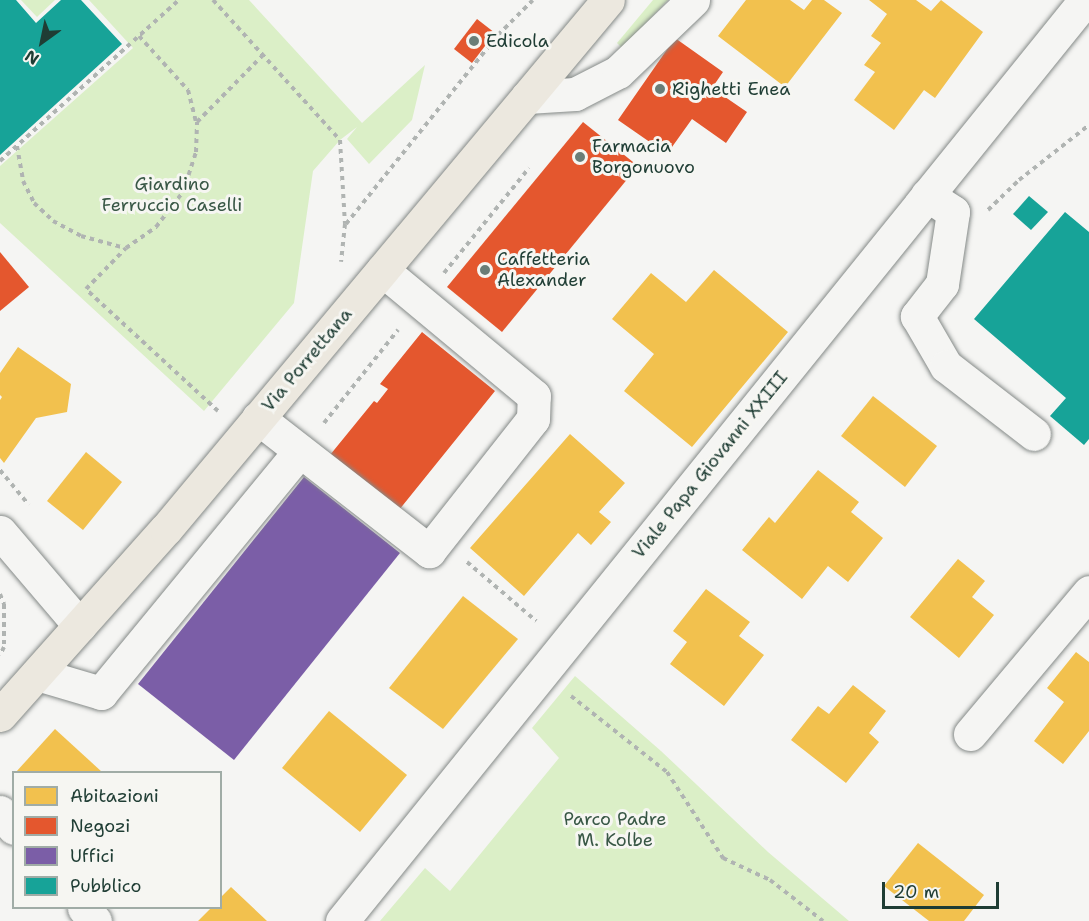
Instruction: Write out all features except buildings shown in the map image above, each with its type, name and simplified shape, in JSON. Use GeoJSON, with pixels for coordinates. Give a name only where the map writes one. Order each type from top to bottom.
{"type":"FeatureCollection","features":[{"type":"Feature","properties":{"kind":"main road","name":"Via Porrettana"},"geometry":{"type":"LineString","coordinates":[[0,716],[166,529],[608,0]]}},
{"type":"Feature","properties":{"kind":"street"},"geometry":{"type":"LineString","coordinates":[[526,97],[575,94],[618,72],[693,0]]}},
{"type":"Feature","properties":{"kind":"street","name":"Viale Papa Giovanni XXIII"},"geometry":{"type":"LineString","coordinates":[[342,921],[1077,8]]}},
{"type":"Feature","properties":{"kind":"street"},"geometry":{"type":"LineString","coordinates":[[927,195],[953,212],[942,284],[917,316],[946,366],[1034,434]]}},
{"type":"Feature","properties":{"kind":"street"},"geometry":{"type":"LineString","coordinates":[[258,418],[429,551],[533,419],[534,396],[382,270]]}},
{"type":"Feature","properties":{"kind":"street"},"geometry":{"type":"LineString","coordinates":[[37,674],[101,693],[300,451]]}},
{"type":"Feature","properties":{"kind":"street"},"geometry":{"type":"LineString","coordinates":[[0,532],[80,626]]}},
{"type":"Feature","properties":{"kind":"street"},"geometry":{"type":"LineString","coordinates":[[970,734],[1089,592]]}},
{"type":"Feature","properties":{"kind":"street"},"geometry":{"type":"LineString","coordinates":[[0,813],[12,826]]}},
{"type":"Feature","properties":{"kind":"street"},"geometry":{"type":"LineString","coordinates":[[85,909],[95,921]]}},
{"type":"Feature","properties":{"kind":"path"},"geometry":{"type":"LineString","coordinates":[[0,161],[17,146],[21,139],[179,0]]}},
{"type":"Feature","properties":{"kind":"path"},"geometry":{"type":"LineString","coordinates":[[213,0],[340,140],[345,224],[341,264]]}},
{"type":"Feature","properties":{"kind":"path"},"geometry":{"type":"LineString","coordinates":[[345,224],[498,35],[533,0]]}},
{"type":"Feature","properties":{"kind":"path"},"geometry":{"type":"LineString","coordinates":[[139,36],[188,90],[197,122],[196,152],[183,192],[156,227],[126,248],[86,289],[220,413],[213,422]]}},
{"type":"Feature","properties":{"kind":"path"},"geometry":{"type":"LineString","coordinates":[[197,122],[263,55]]}},
{"type":"Feature","properties":{"kind":"path"},"geometry":{"type":"LineString","coordinates":[[980,218],[1019,180],[1089,125]]}},
{"type":"Feature","properties":{"kind":"path"},"geometry":{"type":"LineString","coordinates":[[17,146],[23,182],[34,203],[53,221],[81,236],[126,248]]}},
{"type":"Feature","properties":{"kind":"path"},"geometry":{"type":"LineString","coordinates":[[439,539],[564,645]]}},
{"type":"Feature","properties":{"kind":"path"},"geometry":{"type":"LineString","coordinates":[[0,594],[4,604],[4,647],[0,655]]}},
{"type":"Feature","properties":{"kind":"path"},"geometry":{"type":"LineString","coordinates":[[542,673],[667,772],[723,858],[770,880],[824,921]]}},
{"type":"Feature","properties":{"kind":"green space"},"geometry":{"type":"Polygon","coordinates":[[[21,0],[55,0],[37,17],[21,0]]]}},
{"type":"Feature","properties":{"kind":"green space","name":"Giardino Ferruccio Caselli"},"geometry":{"type":"Polygon","coordinates":[[[89,0],[249,0],[362,123],[425,65],[412,120],[369,164],[347,139],[357,127],[340,140],[313,171],[294,303],[204,411],[0,223],[0,166],[133,48],[89,0]]]}},
{"type":"Feature","properties":{"kind":"green space"},"geometry":{"type":"Polygon","coordinates":[[[653,0],[668,0],[622,48],[617,43],[653,0]]]}},
{"type":"Feature","properties":{"kind":"green space","name":"Parco Padre M. Kolbe"},"geometry":{"type":"Polygon","coordinates":[[[575,676],[661,751],[768,852],[849,921],[380,921],[425,868],[450,891],[559,758],[532,728],[575,676]]]}},
{"type":"Feature","properties":{"kind":"place","name":"Edicola"},"geometry":{"type":"Point","coordinates":[474,41]}},
{"type":"Feature","properties":{"kind":"place","name":"Righetti Enea"},"geometry":{"type":"Point","coordinates":[660,89]}},
{"type":"Feature","properties":{"kind":"place","name":"Farmacia Borgonuovo"},"geometry":{"type":"Point","coordinates":[580,157]}},
{"type":"Feature","properties":{"kind":"place","name":"Caffetteria Alexander"},"geometry":{"type":"Point","coordinates":[485,270]}}]}
